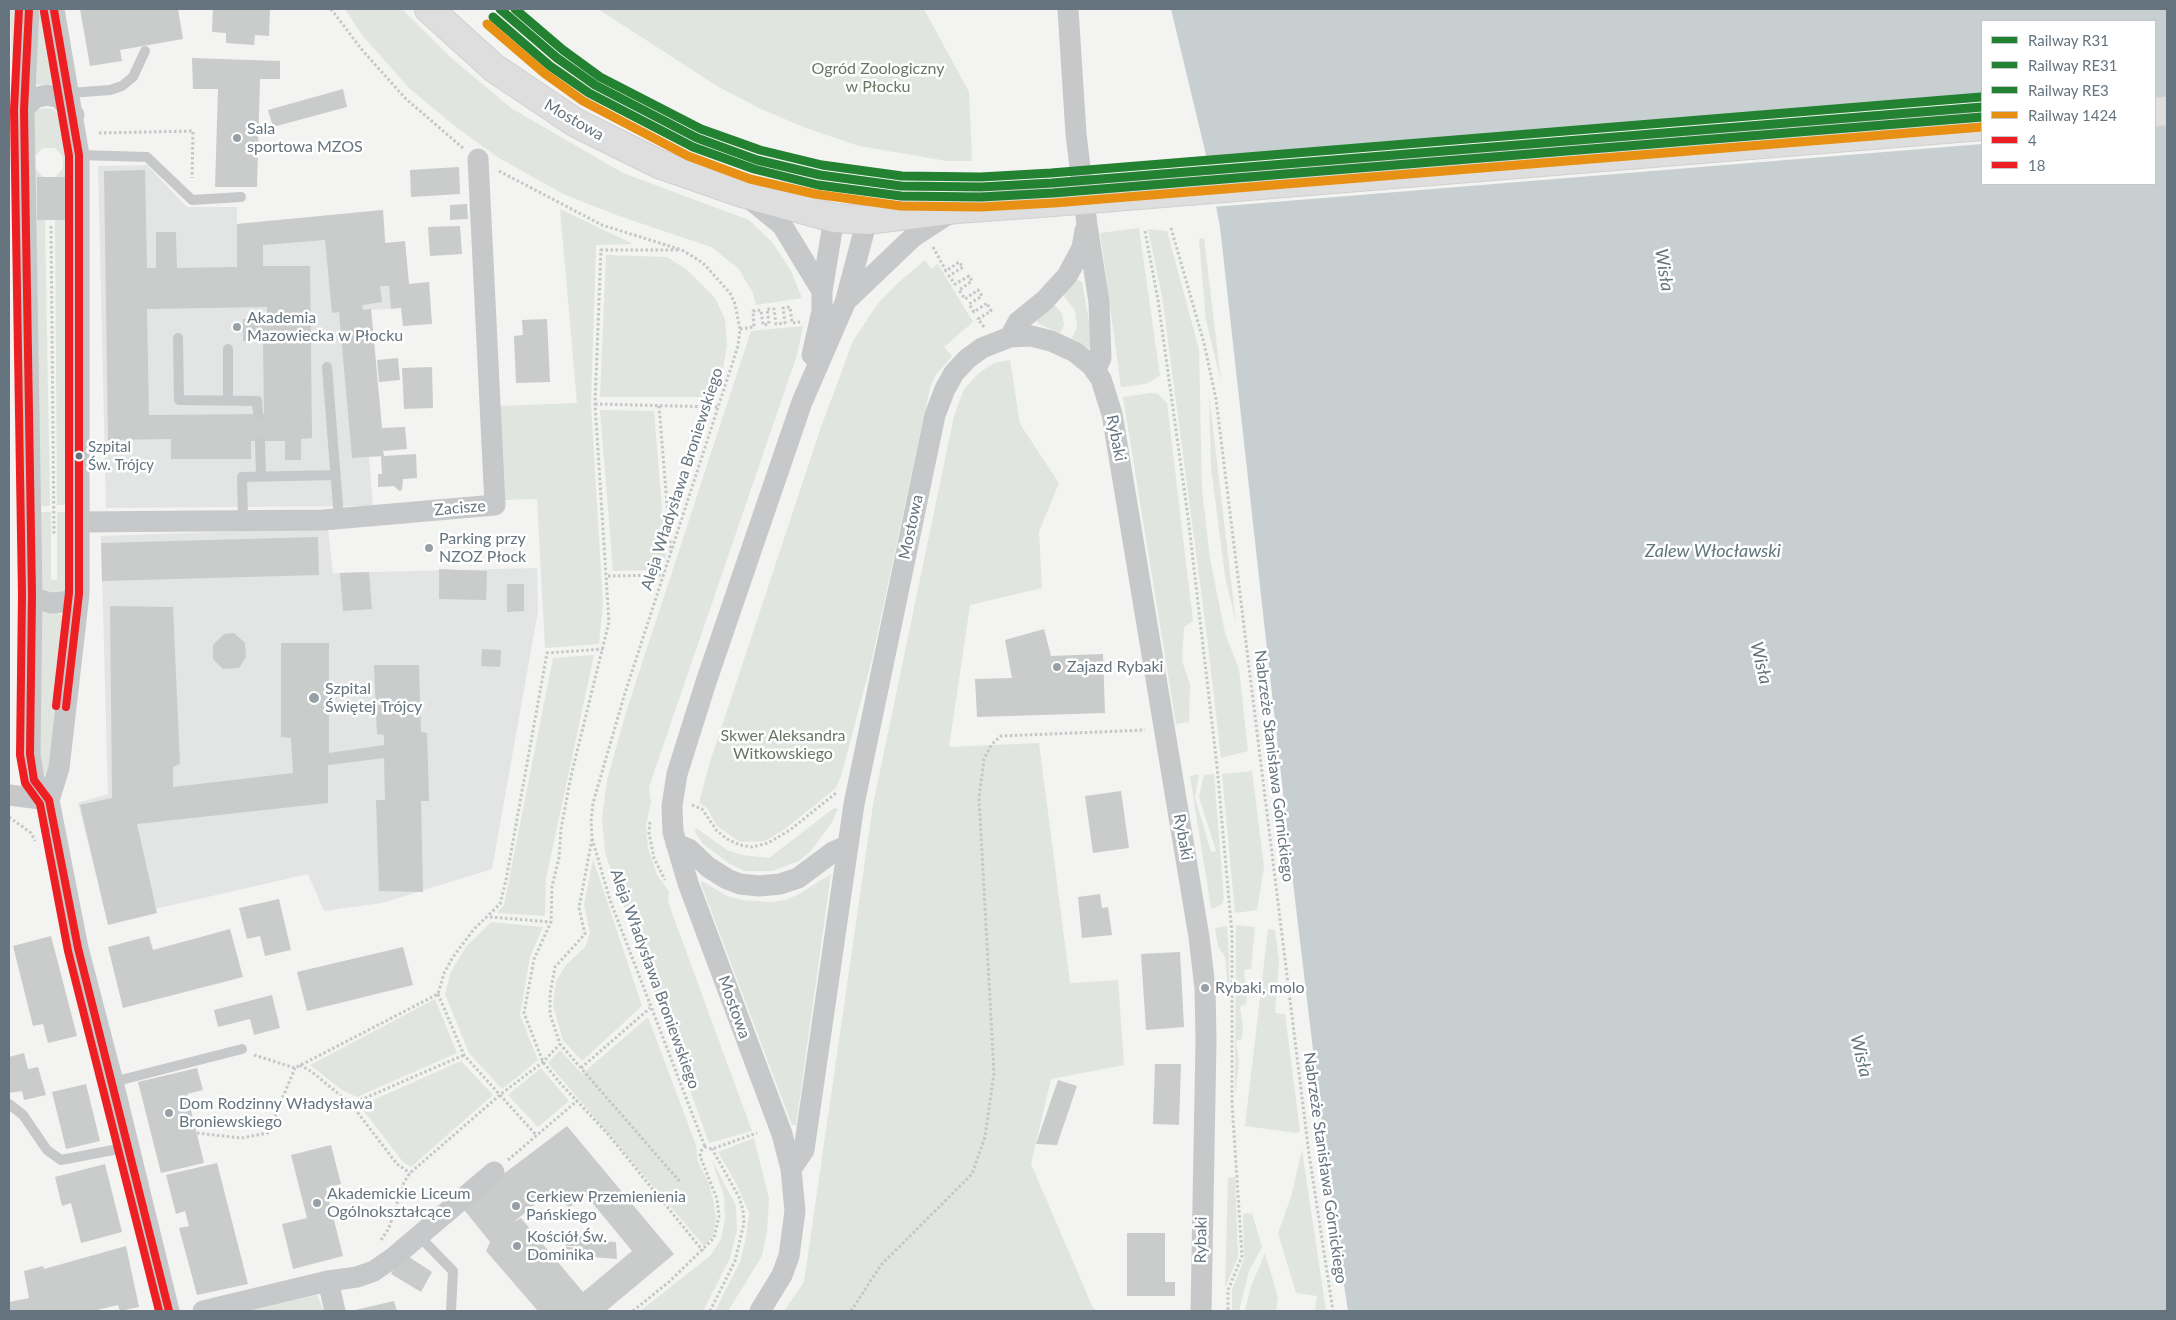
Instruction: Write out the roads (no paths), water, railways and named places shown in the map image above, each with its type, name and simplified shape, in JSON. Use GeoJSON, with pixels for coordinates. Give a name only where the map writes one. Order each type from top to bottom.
{"type":"FeatureCollection","features":[{"type":"Feature","properties":{"kind":"main road","name":"Mostowa"},"geometry":{"type":"LineString","coordinates":[[429,9],[465,43],[502,73],[576,123],[659,164],[742,193],[834,218],[867,220],[957,209],[1981,126]]}},
{"type":"Feature","properties":{"kind":"street"},"geometry":{"type":"LineString","coordinates":[[29,9],[24,110],[32,595],[30,754],[34,780],[49,800],[78,948],[114,1082],[169,1311]]}},
{"type":"Feature","properties":{"kind":"street"},"geometry":{"type":"LineString","coordinates":[[49,800],[59,768],[79,594],[80,155],[54,9]]}},
{"type":"Feature","properties":{"kind":"street"},"geometry":{"type":"LineString","coordinates":[[1068,9],[1076,134],[1086,225],[1099,302],[1102,358],[1095,370]]}},
{"type":"Feature","properties":{"kind":"street"},"geometry":{"type":"LineString","coordinates":[[24,110],[34,98],[47,95],[60,98],[74,116]]}},
{"type":"Feature","properties":{"kind":"street","name":"Zacisze"},"geometry":{"type":"LineString","coordinates":[[79,515],[243,521],[339,519],[495,505],[478,159]]}},
{"type":"Feature","properties":{"kind":"street","name":"Mostowa"},"geometry":{"type":"LineString","coordinates":[[742,193],[782,224],[822,291]]}},
{"type":"Feature","properties":{"kind":"street","name":"Mostowa"},"geometry":{"type":"LineString","coordinates":[[845,303],[913,237],[957,209]]}},
{"type":"Feature","properties":{"kind":"street","name":"Mostowa"},"geometry":{"type":"LineString","coordinates":[[802,402],[822,311],[822,291],[834,218]]}},
{"type":"Feature","properties":{"kind":"street","name":"Mostowa"},"geometry":{"type":"LineString","coordinates":[[760,1311],[780,1279],[789,1256],[795,1211],[791,1169],[782,1134],[688,883],[672,826],[672,806],[677,774],[689,734],[802,402],[845,303],[867,220]]}},
{"type":"Feature","properties":{"kind":"street"},"geometry":{"type":"LineString","coordinates":[[1010,337],[1018,322],[1044,301],[1067,276],[1082,248],[1086,225]]}},
{"type":"Feature","properties":{"kind":"street","name":"Mostowa"},"geometry":{"type":"LineString","coordinates":[[791,1169],[804,1150],[847,846],[884,654],[935,415],[945,388],[961,364],[982,348],[1010,337],[1039,337],[1059,343],[1082,357],[1095,370]]}},
{"type":"Feature","properties":{"kind":"street","name":"Rybaki"},"geometry":{"type":"LineString","coordinates":[[1095,370],[1108,398],[1116,429],[1199,937],[1205,988],[1201,1311]]}},
{"type":"Feature","properties":{"kind":"street"},"geometry":{"type":"LineString","coordinates":[[32,595],[37,600],[51,603],[65,602],[79,594]]}},
{"type":"Feature","properties":{"kind":"street"},"geometry":{"type":"LineString","coordinates":[[9,795],[49,800]]}},
{"type":"Feature","properties":{"kind":"street"},"geometry":{"type":"LineString","coordinates":[[676,844],[689,849],[708,867],[727,879],[740,884],[758,886],[780,884],[798,878],[834,852],[847,846]]}},
{"type":"Feature","properties":{"kind":"street"},"geometry":{"type":"LineString","coordinates":[[203,1311],[328,1281],[357,1277],[374,1271],[419,1236],[494,1172]]}},
{"type":"Feature","properties":{"kind":"street"},"geometry":{"type":"LineString","coordinates":[[328,1281],[335,1311]]}},
{"type":"Feature","properties":{"kind":"lane"},"geometry":{"type":"LineString","coordinates":[[69,94],[110,90],[122,86],[133,77],[144,51]]}},
{"type":"Feature","properties":{"kind":"lane"},"geometry":{"type":"LineString","coordinates":[[80,155],[147,157],[192,200],[241,198]]}},
{"type":"Feature","properties":{"kind":"lane"},"geometry":{"type":"LineString","coordinates":[[178,338],[179,400],[258,401],[258,414]]}},
{"type":"Feature","properties":{"kind":"lane"},"geometry":{"type":"LineString","coordinates":[[228,348],[228,401]]}},
{"type":"Feature","properties":{"kind":"lane"},"geometry":{"type":"LineString","coordinates":[[327,367],[339,519]]}},
{"type":"Feature","properties":{"kind":"lane"},"geometry":{"type":"LineString","coordinates":[[260,441],[262,476]]}},
{"type":"Feature","properties":{"kind":"lane"},"geometry":{"type":"LineString","coordinates":[[243,521],[242,477],[336,475]]}},
{"type":"Feature","properties":{"kind":"lane"},"geometry":{"type":"LineString","coordinates":[[114,1082],[242,1049]]}},
{"type":"Feature","properties":{"kind":"lane"},"geometry":{"type":"LineString","coordinates":[[9,1104],[23,1115],[46,1150],[61,1160],[129,1147]]}},
{"type":"Feature","properties":{"kind":"lane"},"geometry":{"type":"LineString","coordinates":[[419,1236],[453,1271],[451,1311]]}},
{"type":"Feature","properties":{"kind":"water","name":"Zalew Włocławski"},"geometry":{"type":"Polygon","coordinates":[[[1171,9],[2167,9],[2167,1311],[1348,1311],[1331,1200],[1294,891],[1220,227],[1206,155],[1171,9]]]}},
{"type":"Feature","properties":{"kind":"rail line","name":"R31"},"geometry":{"type":"LineString","coordinates":[[500,9],[557,58],[595,85],[697,138],[757,160],[820,175],[901,186],[981,187],[1052,183],[1981,107]]}},
{"type":"Feature","properties":{"kind":"rail line","name":"RE3"},"geometry":{"type":"LineString","coordinates":[[515,9],[563,50],[600,77],[701,129],[760,150],[822,165],[902,176],[981,177],[1051,173],[1981,97]]}},
{"type":"Feature","properties":{"kind":"rail line","name":"RE31"},"geometry":{"type":"LineString","coordinates":[[493,17],[550,66],[589,93],[693,147],[754,169],[818,185],[901,196],[981,197],[1053,193],[1981,117]]}},
{"type":"Feature","properties":{"kind":"rail line","name":"1424"},"geometry":{"type":"LineString","coordinates":[[487,24],[544,73],[583,101],[688,156],[750,179],[815,194],[901,206],[981,207],[1054,203],[1981,127]]}},
{"type":"Feature","properties":{"kind":"place","name":"Sala sportowa MZOS"},"geometry":{"type":"Point","coordinates":[237,138]}},
{"type":"Feature","properties":{"kind":"place","name":"Akademia Mazowiecka w Płocku"},"geometry":{"type":"Point","coordinates":[237,327]}},
{"type":"Feature","properties":{"kind":"place","name":"Szpital Św. Trójcy"},"geometry":{"type":"Point","coordinates":[79,456]}},
{"type":"Feature","properties":{"kind":"place","name":"Parking przy NZOZ Płock"},"geometry":{"type":"Point","coordinates":[429,548]}},
{"type":"Feature","properties":{"kind":"place","name":"Zajazd Rybaki"},"geometry":{"type":"Point","coordinates":[1057,667]}},
{"type":"Feature","properties":{"kind":"place","name":"Szpital Świętej Trójcy"},"geometry":{"type":"Point","coordinates":[314,698]}},
{"type":"Feature","properties":{"kind":"place","name":"Rybaki, molo"},"geometry":{"type":"Point","coordinates":[1205,988]}},
{"type":"Feature","properties":{"kind":"place","name":"Dom Rodzinny Władysława Broniewskiego"},"geometry":{"type":"Point","coordinates":[169,1113]}},
{"type":"Feature","properties":{"kind":"place","name":"Akademickie Liceum Ogólnokształcące"},"geometry":{"type":"Point","coordinates":[317,1203]}},
{"type":"Feature","properties":{"kind":"place","name":"Cerkiew Przemienienia Pańskiego"},"geometry":{"type":"Point","coordinates":[516,1206]}},
{"type":"Feature","properties":{"kind":"place","name":"Kościół Św. Dominika"},"geometry":{"type":"Point","coordinates":[517,1246]}},
{"type":"Feature","properties":{"kind":"park label","name":"Ogród Zoologiczny w Płocku"},"geometry":{"type":"Point","coordinates":[878,78]}},
{"type":"Feature","properties":{"kind":"park label","name":"Skwer Aleksandra Witkowskiego"},"geometry":{"type":"Point","coordinates":[783,745]}},
{"type":"Feature","properties":{"kind":"water label","name":"Wisła"},"geometry":{"type":"Point","coordinates":[1664,270]}},
{"type":"Feature","properties":{"kind":"water label","name":"Wisła"},"geometry":{"type":"Point","coordinates":[1761,663]}},
{"type":"Feature","properties":{"kind":"water label","name":"Wisła"},"geometry":{"type":"Point","coordinates":[1861,1056]}}]}
